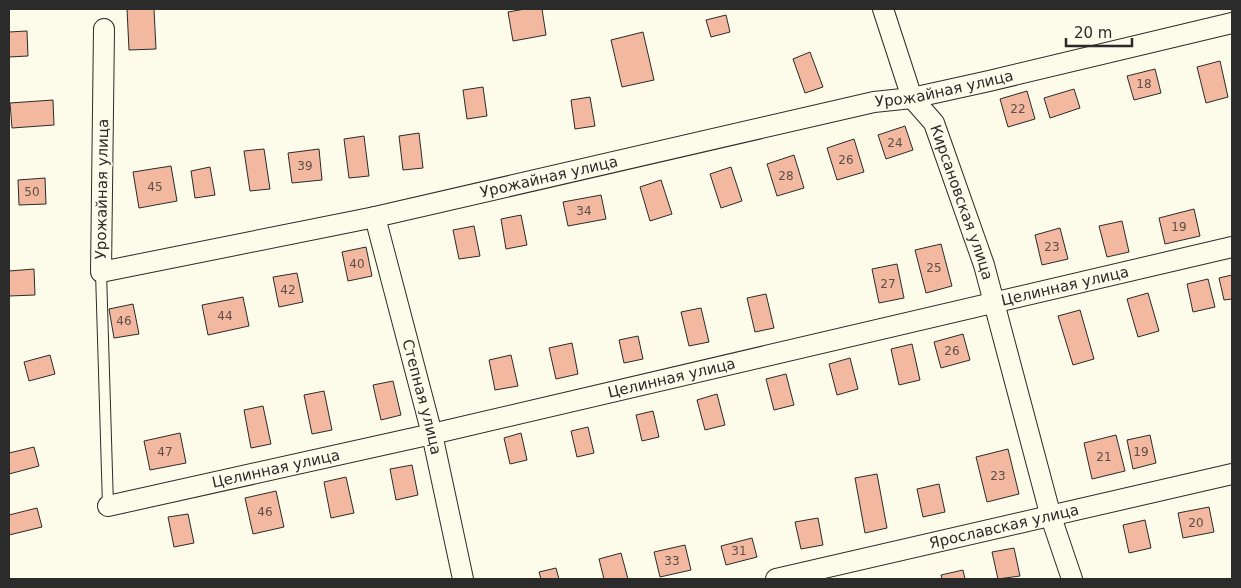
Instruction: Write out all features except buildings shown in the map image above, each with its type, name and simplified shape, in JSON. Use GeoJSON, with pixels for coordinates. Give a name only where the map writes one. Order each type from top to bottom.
{"type":"FeatureCollection","features":[{"type":"Feature","properties":{"kind":"street","name":"Кирсановская улица"},"geometry":{"type":"LineString","coordinates":[[883,9],[912,98],[934,123],[984,265],[1051,517],[1072,579]]}},
{"type":"Feature","properties":{"kind":"street","name":"Урожайная улица"},"geometry":{"type":"LineString","coordinates":[[104,29],[101,272],[375,216],[874,102],[912,98],[1232,23]]}},
{"type":"Feature","properties":{"kind":"street","name":"Степная улица"},"geometry":{"type":"LineString","coordinates":[[375,216],[432,434],[463,579]]}},
{"type":"Feature","properties":{"kind":"street","name":"Целинная улица"},"geometry":{"type":"LineString","coordinates":[[108,506],[432,434],[1232,247]]}},
{"type":"Feature","properties":{"kind":"street","name":"Ярославская улица"},"geometry":{"type":"LineString","coordinates":[[776,579],[1232,474]]}},
{"type":"Feature","properties":{"kind":"lane"},"geometry":{"type":"LineString","coordinates":[[101,272],[108,506]]}}]}
